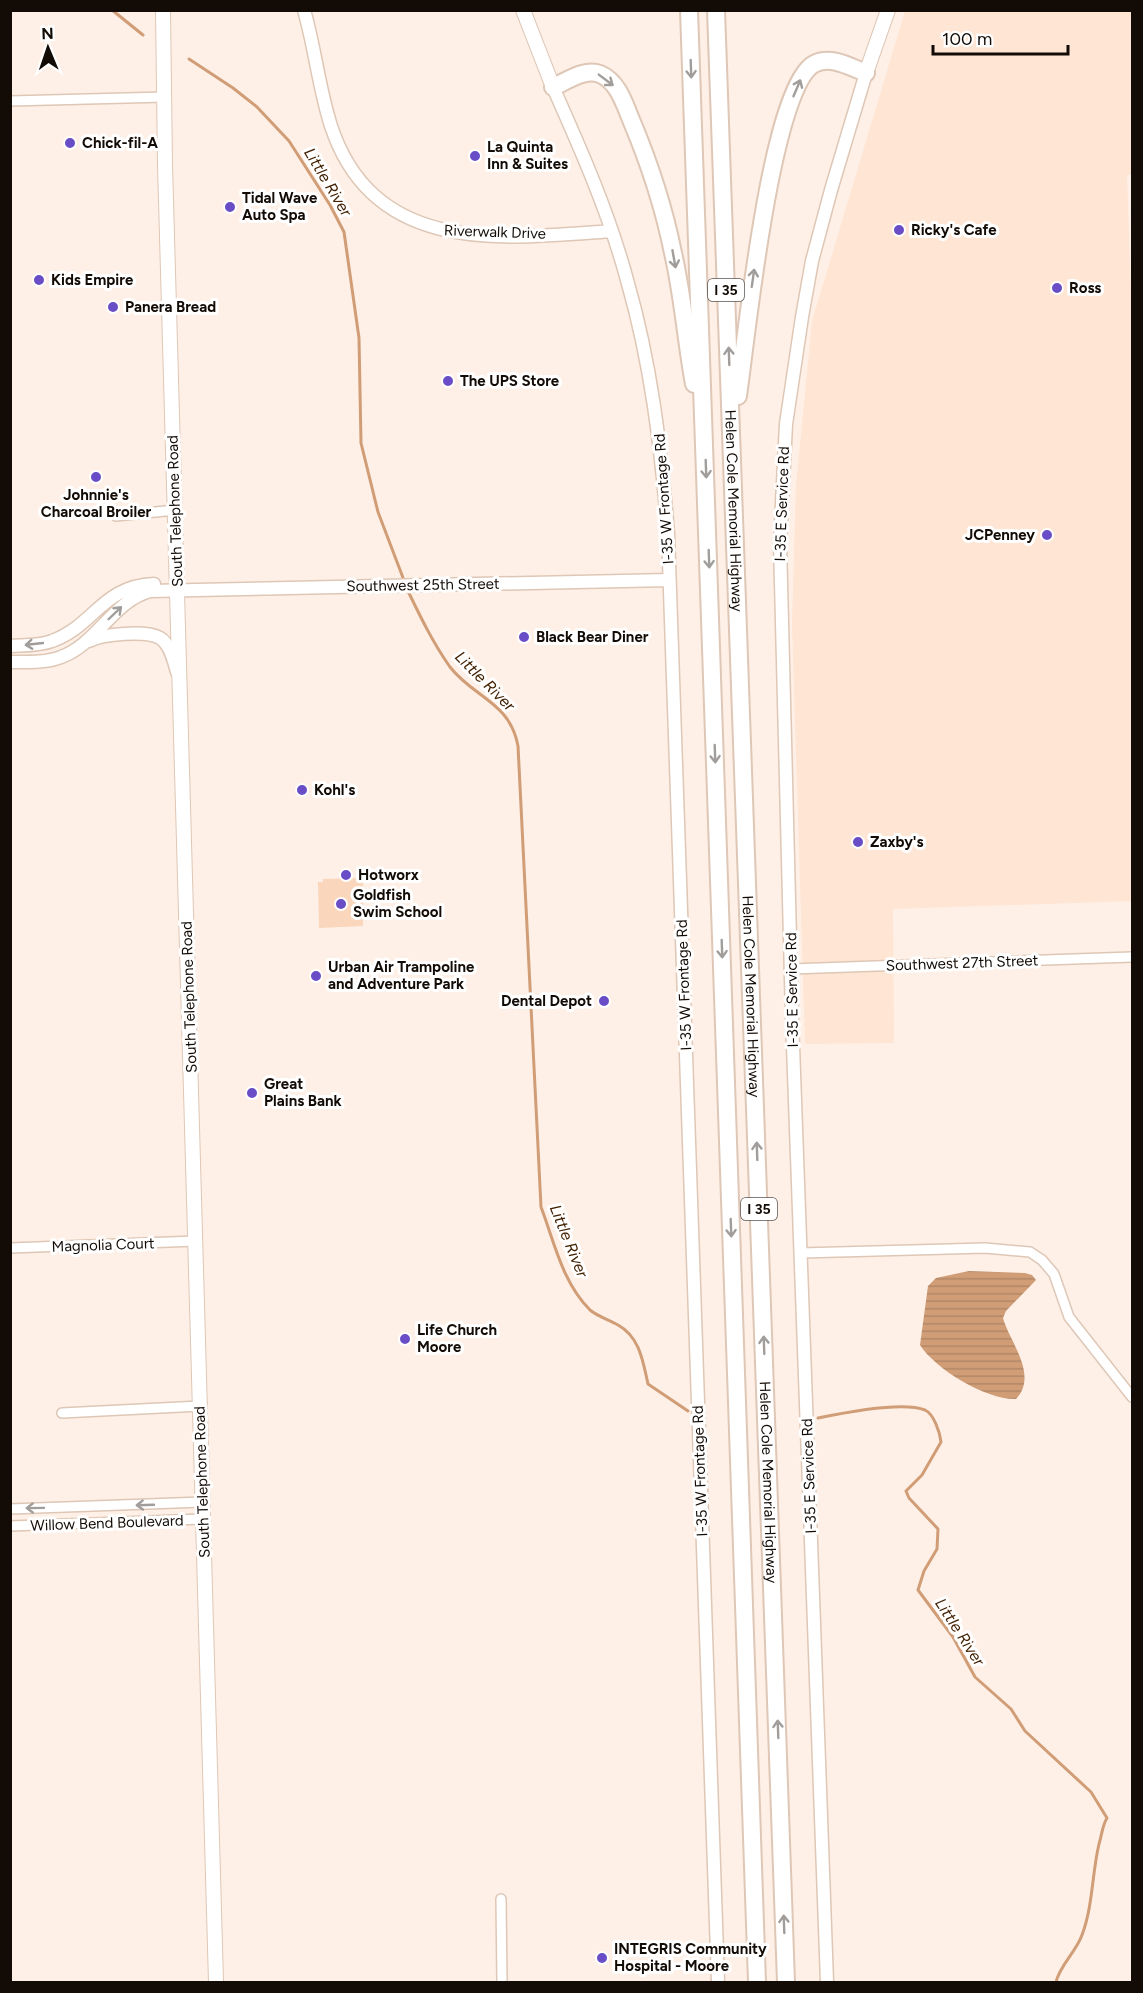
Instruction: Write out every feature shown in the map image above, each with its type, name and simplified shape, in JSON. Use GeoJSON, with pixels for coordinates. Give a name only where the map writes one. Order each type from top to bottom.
{"type":"FeatureCollection","features":[{"type":"Feature","properties":{"kind":"highway","name":"Helen Cole Memorial Highway"},"geometry":{"type":"LineString","coordinates":[[689,10],[757,1983]]}},
{"type":"Feature","properties":{"kind":"highway","name":"Helen Cole Memorial Highway"},"geometry":{"type":"LineString","coordinates":[[716,10],[786,1983]]}},
{"type":"Feature","properties":{"kind":"highway"},"geometry":{"type":"LineString","coordinates":[[732,435],[767,190],[794,92],[804,73],[822,61],[835,62],[866,73]]}},
{"type":"Feature","properties":{"kind":"highway"},"geometry":{"type":"LineString","coordinates":[[553,87],[580,74],[597,73],[611,82],[624,104],[652,175],[664,213],[674,255],[684,333],[704,437]]}},
{"type":"Feature","properties":{"kind":"main road","name":"South Telephone Road"},"geometry":{"type":"LineString","coordinates":[[164,10],[175,510],[216,1983]]}},
{"type":"Feature","properties":{"kind":"main road","name":"I-35 W Frontage Rd"},"geometry":{"type":"LineString","coordinates":[[523,10],[553,87]]}},
{"type":"Feature","properties":{"kind":"main road","name":"I-35 E Service Rd"},"geometry":{"type":"LineString","coordinates":[[866,73],[888,10]]}},
{"type":"Feature","properties":{"kind":"street","name":"Riverwalk Drive"},"geometry":{"type":"LineString","coordinates":[[304,10],[337,141],[365,187],[390,209],[418,224],[458,232],[506,235],[612,231]]}},
{"type":"Feature","properties":{"kind":"street","name":"I-35 E Service Rd"},"geometry":{"type":"LineString","coordinates":[[827,1983],[791,969],[780,561],[784,447],[790,388],[812,261],[866,73]]}},
{"type":"Feature","properties":{"kind":"street","name":"I-35 W Frontage Rd"},"geometry":{"type":"LineString","coordinates":[[553,87],[582,153],[612,231],[627,279],[654,399],[664,483],[718,1983]]}},
{"type":"Feature","properties":{"kind":"street"},"geometry":{"type":"LineString","coordinates":[[10,101],[165,97]]}},
{"type":"Feature","properties":{"kind":"street"},"geometry":{"type":"LineString","coordinates":[[116,516],[175,510]]}},
{"type":"Feature","properties":{"kind":"street","name":"Southwest 25th Street"},"geometry":{"type":"LineString","coordinates":[[178,590],[669,580]]}},
{"type":"Feature","properties":{"kind":"street"},"geometry":{"type":"LineString","coordinates":[[10,646],[41,644],[64,635],[124,588],[161,584],[178,590]]}},
{"type":"Feature","properties":{"kind":"street"},"geometry":{"type":"LineString","coordinates":[[82,644],[136,595],[150,591],[178,590]]}},
{"type":"Feature","properties":{"kind":"street"},"geometry":{"type":"LineString","coordinates":[[10,662],[60,658],[97,637],[147,634],[161,638],[169,649],[180,678]]}},
{"type":"Feature","properties":{"kind":"street","name":"Southwest 27th Street"},"geometry":{"type":"LineString","coordinates":[[791,969],[1132,957]]}},
{"type":"Feature","properties":{"kind":"street","name":"Magnolia Court"},"geometry":{"type":"LineString","coordinates":[[10,1248],[196,1241]]}},
{"type":"Feature","properties":{"kind":"street"},"geometry":{"type":"LineString","coordinates":[[801,1253],[985,1248],[1030,1252],[1042,1260],[1054,1274],[1069,1317],[1132,1398]]}},
{"type":"Feature","properties":{"kind":"street"},"geometry":{"type":"LineString","coordinates":[[62,1413],[200,1406]]}},
{"type":"Feature","properties":{"kind":"street","name":"Willow Bend Boulevard"},"geometry":{"type":"LineString","coordinates":[[10,1509],[203,1502]]}},
{"type":"Feature","properties":{"kind":"street","name":"Willow Bend Boulevard"},"geometry":{"type":"LineString","coordinates":[[10,1526],[203,1519]]}},
{"type":"Feature","properties":{"kind":"street"},"geometry":{"type":"LineString","coordinates":[[501,1899],[502,1983]]}},
{"type":"Feature","properties":{"kind":"shaded area"},"geometry":{"type":"Polygon","coordinates":[[[905,11],[1132,11],[1132,174],[1127,175],[1132,326],[1132,901],[893,909],[894,1043],[805,1044],[792,624],[796,485],[812,321],[905,11]]]}},
{"type":"Feature","properties":{"kind":"shaded area","name":"Goldfish Swim School"},"geometry":{"type":"Polygon","coordinates":[[[363,878],[363,926],[319,928],[318,882],[323,882],[323,879],[363,878]]]}},
{"type":"Feature","properties":{"kind":"shaded area"},"geometry":{"type":"Polygon","coordinates":[[[969,1271],[1025,1273],[1032,1275],[1036,1280],[1006,1311],[1003,1318],[1024,1369],[1025,1379],[1016,1399],[991,1394],[963,1382],[938,1364],[920,1345],[928,1286],[936,1278],[969,1271]]]}},
{"type":"Feature","properties":{"kind":"waterway","name":"Little River"},"geometry":{"type":"LineString","coordinates":[[112,10],[143,35]]}},
{"type":"Feature","properties":{"kind":"waterway","name":"Little River"},"geometry":{"type":"LineString","coordinates":[[189,59],[257,107],[289,141],[330,205],[344,232],[359,338],[361,443],[378,512],[405,583]]}},
{"type":"Feature","properties":{"kind":"waterway","name":"Little River"},"geometry":{"type":"LineString","coordinates":[[407,589],[432,639],[450,667],[507,719],[514,731],[518,746],[541,1207],[560,1261],[580,1299],[590,1310],[618,1325],[631,1336],[639,1351],[648,1384],[688,1411]]}},
{"type":"Feature","properties":{"kind":"waterway","name":"Little River"},"geometry":{"type":"LineString","coordinates":[[818,1418],[888,1407],[915,1408],[925,1410],[931,1415],[941,1442],[922,1475],[906,1491],[909,1498],[938,1529],[937,1549],[924,1571],[918,1590],[953,1637],[975,1677],[1011,1709],[1025,1731],[1091,1792],[1107,1818],[1097,1855],[1086,1924],[1056,1982]]}},
{"type":"Feature","properties":{"kind":"place","name":"Chick-fil-A"},"geometry":{"type":"Point","coordinates":[70,143]}},
{"type":"Feature","properties":{"kind":"place","name":"La Quinta Inn & Suites"},"geometry":{"type":"Point","coordinates":[475,156]}},
{"type":"Feature","properties":{"kind":"place","name":"Tidal Wave Auto Spa"},"geometry":{"type":"Point","coordinates":[230,207]}},
{"type":"Feature","properties":{"kind":"place","name":"Ricky's Cafe"},"geometry":{"type":"Point","coordinates":[899,230]}},
{"type":"Feature","properties":{"kind":"place","name":"Kids Empire"},"geometry":{"type":"Point","coordinates":[39,280]}},
{"type":"Feature","properties":{"kind":"place","name":"Ross"},"geometry":{"type":"Point","coordinates":[1057,288]}},
{"type":"Feature","properties":{"kind":"place","name":"Panera Bread"},"geometry":{"type":"Point","coordinates":[113,307]}},
{"type":"Feature","properties":{"kind":"place","name":"The UPS Store"},"geometry":{"type":"Point","coordinates":[448,381]}},
{"type":"Feature","properties":{"kind":"place","name":"Johnnie's Charcoal Broiler"},"geometry":{"type":"Point","coordinates":[96,477]}},
{"type":"Feature","properties":{"kind":"place","name":"JCPenney"},"geometry":{"type":"Point","coordinates":[1047,535]}},
{"type":"Feature","properties":{"kind":"place","name":"Black Bear Diner"},"geometry":{"type":"Point","coordinates":[524,637]}},
{"type":"Feature","properties":{"kind":"place","name":"Kohl's"},"geometry":{"type":"Point","coordinates":[302,790]}},
{"type":"Feature","properties":{"kind":"place","name":"Zaxby's"},"geometry":{"type":"Point","coordinates":[858,842]}},
{"type":"Feature","properties":{"kind":"place","name":"Hotworx"},"geometry":{"type":"Point","coordinates":[346,875]}},
{"type":"Feature","properties":{"kind":"place","name":"Goldfish Swim School"},"geometry":{"type":"Point","coordinates":[341,904]}},
{"type":"Feature","properties":{"kind":"place","name":"Urban Air Trampoline and Adventure Park"},"geometry":{"type":"Point","coordinates":[316,976]}},
{"type":"Feature","properties":{"kind":"place","name":"Dental Depot"},"geometry":{"type":"Point","coordinates":[604,1001]}},
{"type":"Feature","properties":{"kind":"place","name":"Great Plains Bank"},"geometry":{"type":"Point","coordinates":[252,1093]}},
{"type":"Feature","properties":{"kind":"place","name":"Life Church Moore"},"geometry":{"type":"Point","coordinates":[405,1339]}},
{"type":"Feature","properties":{"kind":"place","name":"INTEGRIS Community Hospital - Moore"},"geometry":{"type":"Point","coordinates":[602,1958]}}]}
